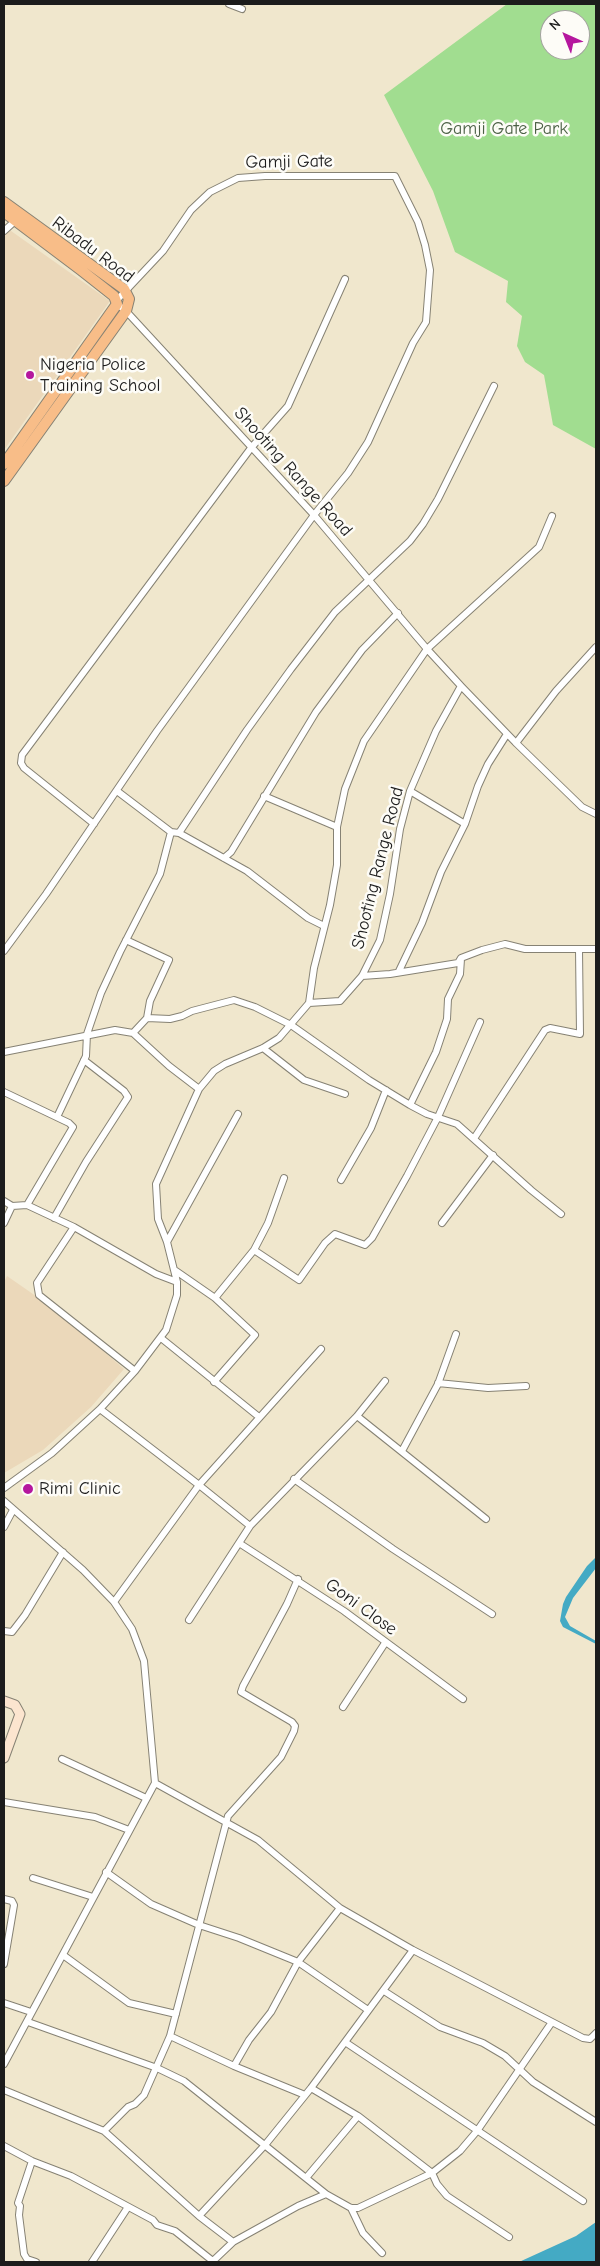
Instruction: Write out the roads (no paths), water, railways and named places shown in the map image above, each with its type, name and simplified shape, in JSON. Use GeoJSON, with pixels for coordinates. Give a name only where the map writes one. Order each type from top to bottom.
{"type":"FeatureCollection","features":[{"type":"Feature","properties":{"kind":"main road","name":"Ribadu Road"},"geometry":{"type":"LineString","coordinates":[[4,202],[125,291],[129,299],[119,306],[4,481]]}},
{"type":"Feature","properties":{"kind":"main road"},"geometry":{"type":"LineString","coordinates":[[4,212],[81,270],[119,306],[4,464]]}},
{"type":"Feature","properties":{"kind":"street"},"geometry":{"type":"LineString","coordinates":[[229,4],[242,9]]}},
{"type":"Feature","properties":{"kind":"street","name":"Gamji Gate"},"geometry":{"type":"LineString","coordinates":[[125,291],[163,251],[191,210],[210,192],[238,178],[265,176],[395,176],[418,222],[426,245],[430,270],[426,322],[413,343],[368,442],[348,473],[314,515]]}},
{"type":"Feature","properties":{"kind":"street"},"geometry":{"type":"LineString","coordinates":[[4,231],[15,221]]}},
{"type":"Feature","properties":{"kind":"street"},"geometry":{"type":"LineString","coordinates":[[94,824],[24,768],[21,763],[22,755],[251,448],[288,406],[345,279]]}},
{"type":"Feature","properties":{"kind":"street","name":"Shooting Range Road"},"geometry":{"type":"LineString","coordinates":[[119,306],[314,515],[426,649],[507,734],[582,808],[596,814]]}},
{"type":"Feature","properties":{"kind":"street"},"geometry":{"type":"LineString","coordinates":[[179,833],[247,730],[291,668],[335,612],[410,541],[423,524],[438,499],[494,386]]}},
{"type":"Feature","properties":{"kind":"street"},"geometry":{"type":"LineString","coordinates":[[4,951],[46,894],[157,731],[314,515]]}},
{"type":"Feature","properties":{"kind":"street"},"geometry":{"type":"LineString","coordinates":[[4,1488],[52,1453],[100,1409],[135,1371],[161,1338],[172,1313],[177,1295],[177,1282],[176,1271],[158,1219],[156,1184],[199,1089],[214,1071],[279,1038],[309,1003],[314,968],[337,865],[337,827],[345,789],[364,741],[426,649],[539,547],[552,516]]}},
{"type":"Feature","properties":{"kind":"street"},"geometry":{"type":"LineString","coordinates":[[224,858],[231,852],[316,712],[343,674],[362,650],[398,614]]}},
{"type":"Feature","properties":{"kind":"street"},"geometry":{"type":"LineString","coordinates":[[516,743],[556,691],[596,647]]}},
{"type":"Feature","properties":{"kind":"street","name":"Shooting Range Road"},"geometry":{"type":"LineString","coordinates":[[309,1003],[340,1001],[362,976],[380,940],[390,894],[400,829],[410,791],[436,731],[461,686]]}},
{"type":"Feature","properties":{"kind":"street"},"geometry":{"type":"LineString","coordinates":[[399,971],[422,922],[441,872],[465,824],[485,772],[507,734]]}},
{"type":"Feature","properties":{"kind":"street"},"geometry":{"type":"LineString","coordinates":[[117,791],[171,832],[179,833],[247,872],[308,918],[324,926]]}},
{"type":"Feature","properties":{"kind":"street"},"geometry":{"type":"LineString","coordinates":[[410,791],[465,824]]}},
{"type":"Feature","properties":{"kind":"street"},"geometry":{"type":"LineString","coordinates":[[264,796],[337,827]]}},
{"type":"Feature","properties":{"kind":"street"},"geometry":{"type":"LineString","coordinates":[[57,1117],[86,1056],[87,1034],[101,993],[160,874],[171,832]]}},
{"type":"Feature","properties":{"kind":"street"},"geometry":{"type":"LineString","coordinates":[[126,940],[169,960],[150,1002],[148,1018],[134,1033]]}},
{"type":"Feature","properties":{"kind":"street"},"geometry":{"type":"LineString","coordinates":[[362,976],[390,974],[399,971],[458,963],[461,958],[504,944],[525,950],[596,949]]}},
{"type":"Feature","properties":{"kind":"street"},"geometry":{"type":"LineString","coordinates":[[475,1137],[545,1030],[550,1028],[580,1034],[579,949]]}},
{"type":"Feature","properties":{"kind":"street"},"geometry":{"type":"LineString","coordinates":[[410,1105],[436,1052],[447,1018],[448,999],[460,974],[461,958]]}},
{"type":"Feature","properties":{"kind":"street"},"geometry":{"type":"LineString","coordinates":[[148,1018],[170,1019],[234,1000],[256,1007],[291,1025],[410,1105],[457,1124],[475,1137],[531,1190],[561,1214]]}},
{"type":"Feature","properties":{"kind":"street"},"geometry":{"type":"LineString","coordinates":[[254,1250],[299,1280],[332,1236],[336,1234],[365,1245],[372,1238],[438,1117],[480,1022]]}},
{"type":"Feature","properties":{"kind":"street"},"geometry":{"type":"LineString","coordinates":[[4,1052],[87,1034],[115,1030],[134,1033],[169,1066],[199,1089]]}},
{"type":"Feature","properties":{"kind":"street"},"geometry":{"type":"LineString","coordinates":[[262,1048],[304,1080],[345,1094]]}},
{"type":"Feature","properties":{"kind":"street"},"geometry":{"type":"LineString","coordinates":[[54,1218],[86,1162],[128,1097],[124,1090],[84,1060]]}},
{"type":"Feature","properties":{"kind":"street"},"geometry":{"type":"LineString","coordinates":[[341,1180],[371,1128],[386,1090]]}},
{"type":"Feature","properties":{"kind":"street"},"geometry":{"type":"LineString","coordinates":[[4,1092],[69,1123],[72,1130],[27,1206]]}},
{"type":"Feature","properties":{"kind":"street"},"geometry":{"type":"LineString","coordinates":[[167,1242],[238,1114]]}},
{"type":"Feature","properties":{"kind":"street"},"geometry":{"type":"LineString","coordinates":[[442,1223],[493,1155]]}},
{"type":"Feature","properties":{"kind":"street"},"geometry":{"type":"LineString","coordinates":[[215,1298],[254,1250],[268,1223],[284,1178]]}},
{"type":"Feature","properties":{"kind":"street"},"geometry":{"type":"LineString","coordinates":[[4,1201],[12,1206],[27,1206],[74,1226],[156,1274],[177,1282]]}},
{"type":"Feature","properties":{"kind":"street"},"geometry":{"type":"LineString","coordinates":[[4,1223],[12,1206]]}},
{"type":"Feature","properties":{"kind":"street"},"geometry":{"type":"LineString","coordinates":[[74,1226],[36,1283],[39,1295],[135,1371]]}},
{"type":"Feature","properties":{"kind":"street"},"geometry":{"type":"LineString","coordinates":[[176,1271],[215,1298],[255,1335],[214,1382]]}},
{"type":"Feature","properties":{"kind":"street"},"geometry":{"type":"LineString","coordinates":[[402,1451],[438,1383],[456,1334]]}},
{"type":"Feature","properties":{"kind":"street"},"geometry":{"type":"LineString","coordinates":[[161,1338],[259,1417]]}},
{"type":"Feature","properties":{"kind":"street"},"geometry":{"type":"LineString","coordinates":[[114,1602],[199,1484],[321,1350]]}},
{"type":"Feature","properties":{"kind":"street"},"geometry":{"type":"LineString","coordinates":[[189,1620],[250,1526],[357,1416],[385,1382]]}},
{"type":"Feature","properties":{"kind":"street"},"geometry":{"type":"LineString","coordinates":[[438,1383],[488,1388],[526,1386]]}},
{"type":"Feature","properties":{"kind":"street"},"geometry":{"type":"LineString","coordinates":[[100,1409],[199,1484],[250,1526]]}},
{"type":"Feature","properties":{"kind":"street"},"geometry":{"type":"LineString","coordinates":[[357,1416],[486,1519]]}},
{"type":"Feature","properties":{"kind":"street"},"geometry":{"type":"LineString","coordinates":[[294,1479],[393,1549],[492,1614]]}},
{"type":"Feature","properties":{"kind":"street"},"geometry":{"type":"LineString","coordinates":[[4,1501],[63,1552],[114,1602],[132,1629],[144,1661],[155,1783],[4,2064]]}},
{"type":"Feature","properties":{"kind":"street"},"geometry":{"type":"LineString","coordinates":[[4,1527],[13,1510]]}},
{"type":"Feature","properties":{"kind":"street","name":"Goni Close"},"geometry":{"type":"LineString","coordinates":[[239,1543],[298,1579],[463,1699]]}},
{"type":"Feature","properties":{"kind":"street"},"geometry":{"type":"LineString","coordinates":[[4,1631],[12,1632],[25,1615],[63,1552]]}},
{"type":"Feature","properties":{"kind":"street"},"geometry":{"type":"LineString","coordinates":[[104,2132],[128,2107],[135,2104],[144,2095],[170,2036],[228,1823],[228,1816],[281,1757],[294,1731],[295,1726],[292,1722],[241,1692],[298,1579]]}},
{"type":"Feature","properties":{"kind":"street"},"geometry":{"type":"LineString","coordinates":[[343,1707],[385,1643]]}},
{"type":"Feature","properties":{"kind":"street"},"geometry":{"type":"LineString","coordinates":[[4,1701],[15,1705],[20,1714],[4,1758]]}},
{"type":"Feature","properties":{"kind":"street"},"geometry":{"type":"LineString","coordinates":[[62,1758],[146,1798]]}},
{"type":"Feature","properties":{"kind":"street"},"geometry":{"type":"LineString","coordinates":[[155,1783],[258,1840],[340,1908],[414,1950],[583,2038],[590,2039],[596,2033]]}},
{"type":"Feature","properties":{"kind":"street"},"geometry":{"type":"LineString","coordinates":[[4,1802],[94,1817],[129,1830]]}},
{"type":"Feature","properties":{"kind":"street"},"geometry":{"type":"LineString","coordinates":[[106,1872],[151,1904],[199,1925],[239,1938],[298,1962],[368,2010]]}},
{"type":"Feature","properties":{"kind":"street"},"geometry":{"type":"LineString","coordinates":[[33,1878],[93,1897]]}},
{"type":"Feature","properties":{"kind":"street"},"geometry":{"type":"LineString","coordinates":[[4,1899],[12,1901],[14,1905],[4,1964]]}},
{"type":"Feature","properties":{"kind":"street"},"geometry":{"type":"LineString","coordinates":[[234,2066],[249,2040],[271,2012],[298,1962],[340,1908]]}},
{"type":"Feature","properties":{"kind":"street"},"geometry":{"type":"LineString","coordinates":[[199,2216],[265,2145],[311,2088],[414,1950]]}},
{"type":"Feature","properties":{"kind":"street"},"geometry":{"type":"LineString","coordinates":[[63,1955],[129,2003],[176,2014]]}},
{"type":"Feature","properties":{"kind":"street"},"geometry":{"type":"LineString","coordinates":[[384,1991],[440,2027],[483,2043],[504,2056],[533,2082],[596,2122]]}},
{"type":"Feature","properties":{"kind":"street"},"geometry":{"type":"LineString","coordinates":[[4,2003],[31,2012]]}},
{"type":"Feature","properties":{"kind":"street"},"geometry":{"type":"LineString","coordinates":[[28,2022],[157,2068],[184,2081],[199,2091],[326,2194],[351,2208],[358,2208],[432,2173],[460,2151],[478,2131],[552,2022]]}},
{"type":"Feature","properties":{"kind":"street"},"geometry":{"type":"LineString","coordinates":[[170,2036],[234,2066],[305,2095]]}},
{"type":"Feature","properties":{"kind":"street"},"geometry":{"type":"LineString","coordinates":[[345,2042],[583,2201]]}},
{"type":"Feature","properties":{"kind":"street"},"geometry":{"type":"LineString","coordinates":[[311,2088],[358,2116],[432,2173],[436,2184],[448,2196],[509,2238]]}},
{"type":"Feature","properties":{"kind":"street"},"geometry":{"type":"LineString","coordinates":[[4,2090],[104,2132],[199,2216],[233,2242]]}},
{"type":"Feature","properties":{"kind":"street"},"geometry":{"type":"LineString","coordinates":[[306,2178],[358,2116]]}},
{"type":"Feature","properties":{"kind":"street"},"geometry":{"type":"LineString","coordinates":[[4,2146],[32,2161],[70,2176],[152,2220],[157,2225],[175,2231],[213,2262],[233,2242],[298,2206],[326,2194]]}},
{"type":"Feature","properties":{"kind":"street"},"geometry":{"type":"LineString","coordinates":[[32,2161],[18,2203],[20,2206],[19,2215],[24,2254],[27,2259],[36,2262]]}},
{"type":"Feature","properties":{"kind":"street"},"geometry":{"type":"LineString","coordinates":[[92,2262],[128,2207]]}},
{"type":"Feature","properties":{"kind":"street"},"geometry":{"type":"LineString","coordinates":[[351,2208],[363,2233],[382,2252]]}},
{"type":"Feature","properties":{"kind":"water"},"geometry":{"type":"Polygon","coordinates":[[[596,1557],[596,1568],[573,1598],[565,1617],[570,1626],[596,1641],[596,1644],[563,1627],[560,1621],[566,1597],[587,1566],[596,1557]]]}},
{"type":"Feature","properties":{"kind":"water"},"geometry":{"type":"Polygon","coordinates":[[[596,2222],[596,2262],[519,2262],[576,2236],[596,2222]]]}},
{"type":"Feature","properties":{"kind":"place","name":"Nigeria Police Training School"},"geometry":{"type":"Point","coordinates":[30,375]}},
{"type":"Feature","properties":{"kind":"place","name":"Rimi Clinic"},"geometry":{"type":"Point","coordinates":[28,1489]}},
{"type":"Feature","properties":{"kind":"park label","name":"Gamji Gate Park"},"geometry":{"type":"Point","coordinates":[504,129]}}]}
